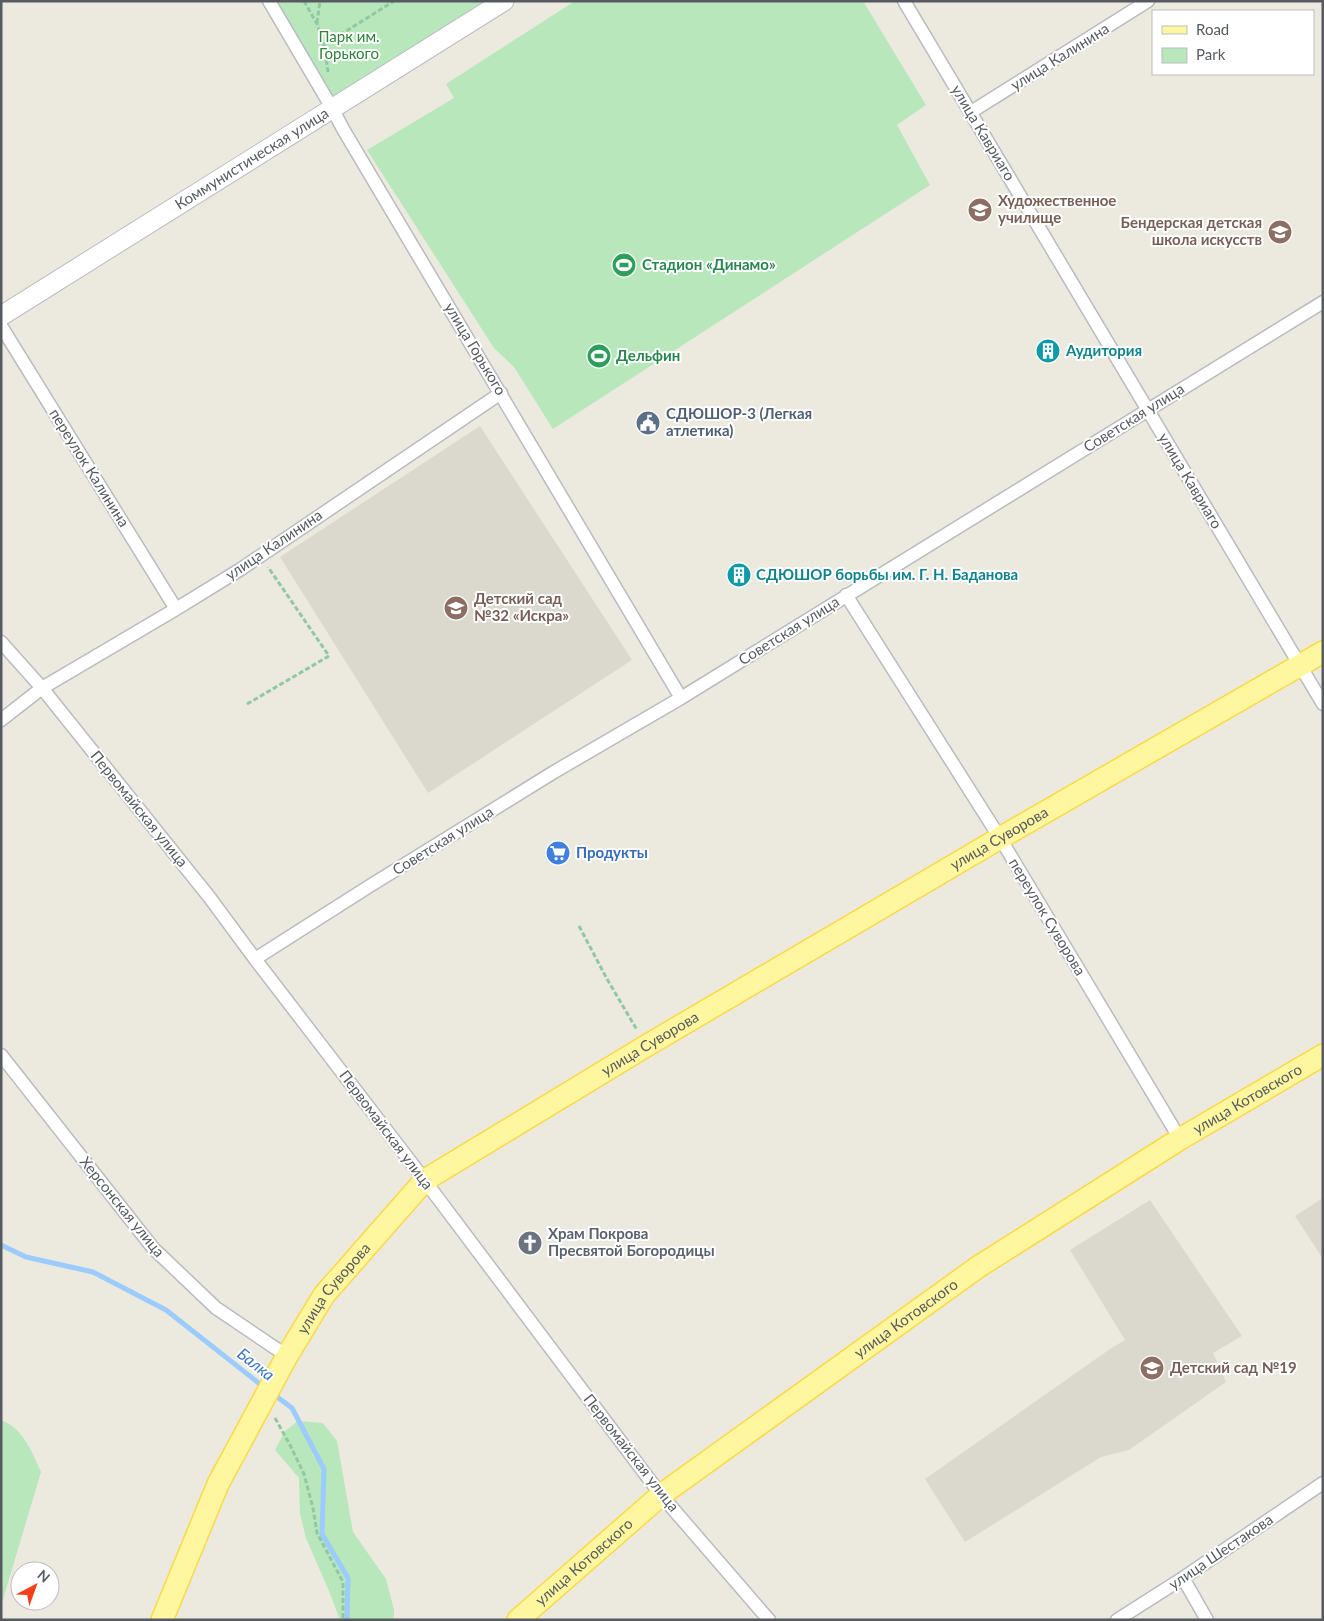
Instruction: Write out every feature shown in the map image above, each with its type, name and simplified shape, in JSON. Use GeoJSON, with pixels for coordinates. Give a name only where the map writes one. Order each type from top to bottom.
{"type":"FeatureCollection","features":[{"type":"Feature","properties":{"kind":"main road","name":"Коммунистическая улица"},"geometry":{"type":"LineString","coordinates":[[1,316],[94,260],[504,1]]}},
{"type":"Feature","properties":{"kind":"main road","name":"улица Суворова"},"geometry":{"type":"LineString","coordinates":[[162,1620],[218,1484],[287,1356],[324,1295],[425,1180],[646,1046],[1000,838],[1323,652]]}},
{"type":"Feature","properties":{"kind":"main road","name":"улица Котовского"},"geometry":{"type":"LineString","coordinates":[[518,1620],[662,1495],[978,1267],[1180,1139],[1323,1055]]}},
{"type":"Feature","properties":{"kind":"street","name":"улица Горького"},"geometry":{"type":"LineString","coordinates":[[269,1],[348,138],[681,698]]}},
{"type":"Feature","properties":{"kind":"street","name":"улица Кавриаго"},"geometry":{"type":"LineString","coordinates":[[904,1],[1323,704]]}},
{"type":"Feature","properties":{"kind":"street","name":"улица Калинина"},"geometry":{"type":"LineString","coordinates":[[971,112],[1148,1]]}},
{"type":"Feature","properties":{"kind":"street","name":"Советская улица"},"geometry":{"type":"LineString","coordinates":[[255,960],[368,887],[554,772],[681,698],[1323,302]]}},
{"type":"Feature","properties":{"kind":"street","name":"переулок Калинина"},"geometry":{"type":"LineString","coordinates":[[1,326],[176,609]]}},
{"type":"Feature","properties":{"kind":"street","name":"улица Калинина"},"geometry":{"type":"LineString","coordinates":[[1,720],[42,688],[176,609],[260,556],[501,393]]}},
{"type":"Feature","properties":{"kind":"street","name":"переулок Суворова"},"geometry":{"type":"LineString","coordinates":[[846,595],[1000,838],[1180,1139]]}},
{"type":"Feature","properties":{"kind":"street","name":"Первомайская улица"},"geometry":{"type":"LineString","coordinates":[[1,642],[42,688],[210,898],[255,960],[425,1180],[662,1495],[769,1620]]}},
{"type":"Feature","properties":{"kind":"street","name":"Херсонская улица"},"geometry":{"type":"LineString","coordinates":[[1,1055],[153,1248],[216,1308],[287,1356]]}},
{"type":"Feature","properties":{"kind":"street","name":"улица Шестакова"},"geometry":{"type":"LineString","coordinates":[[1117,1620],[1183,1578],[1323,1483]]}},
{"type":"Feature","properties":{"kind":"street"},"geometry":{"type":"LineString","coordinates":[[1183,1578],[1207,1620]]}},
{"type":"Feature","properties":{"kind":"path"},"geometry":{"type":"LineString","coordinates":[[304,1],[317,24],[324,45],[394,1]]}},
{"type":"Feature","properties":{"kind":"path"},"geometry":{"type":"LineString","coordinates":[[317,24],[320,1]]}},
{"type":"Feature","properties":{"kind":"path"},"geometry":{"type":"LineString","coordinates":[[247,704],[329,656],[260,556]]}},
{"type":"Feature","properties":{"kind":"path"},"geometry":{"type":"LineString","coordinates":[[579,926],[646,1046]]}},
{"type":"Feature","properties":{"kind":"path"},"geometry":{"type":"LineString","coordinates":[[263,1401],[279,1425],[304,1474],[314,1508],[317,1533],[343,1582],[343,1620]]}},
{"type":"Feature","properties":{"kind":"shaded area","name":"Детский сад №32 «Искра»"},"geometry":{"type":"Polygon","coordinates":[[[480,426],[632,660],[428,793],[280,557],[480,426]]]}},
{"type":"Feature","properties":{"kind":"shaded area"},"geometry":{"type":"Polygon","coordinates":[[[1323,1198],[1323,1259],[1295,1216],[1323,1198]]]}},
{"type":"Feature","properties":{"kind":"shaded area","name":"Детский сад №19"},"geometry":{"type":"Polygon","coordinates":[[[1150,1200],[1242,1336],[1213,1353],[1226,1382],[1129,1450],[1101,1457],[965,1542],[925,1479],[1125,1340],[1070,1250],[1150,1200]]]}},
{"type":"Feature","properties":{"kind":"green space","name":"Парк им. Горького"},"geometry":{"type":"Polygon","coordinates":[[[275,1],[504,1],[332,108],[275,1]]]}},
{"type":"Feature","properties":{"kind":"green space","name":"Стадион «Динамо»"},"geometry":{"type":"Polygon","coordinates":[[[575,1],[863,1],[926,105],[897,125],[930,185],[553,429],[514,367],[494,348],[367,150],[454,98],[446,84],[575,1]]]}},
{"type":"Feature","properties":{"kind":"green space"},"geometry":{"type":"Polygon","coordinates":[[[1,1420],[9,1424],[21,1435],[41,1472],[14,1561],[10,1561],[10,1576],[1,1606],[1,1420]]]}},
{"type":"Feature","properties":{"kind":"green space"},"geometry":{"type":"Polygon","coordinates":[[[298,1421],[323,1423],[337,1441],[353,1532],[386,1579],[394,1610],[394,1620],[340,1620],[306,1538],[300,1514],[299,1478],[275,1450],[285,1431],[298,1421]]]}},
{"type":"Feature","properties":{"kind":"waterway","name":"Балка"},"geometry":{"type":"LineString","coordinates":[[1,1245],[26,1257],[93,1272],[166,1310],[265,1388]]}},
{"type":"Feature","properties":{"kind":"waterway","name":"Балка"},"geometry":{"type":"LineString","coordinates":[[272,1393],[292,1408],[324,1469],[322,1534],[348,1578],[347,1620]]}},
{"type":"Feature","properties":{"kind":"place","name":"Художественное училище"},"geometry":{"type":"Point","coordinates":[980,210]}},
{"type":"Feature","properties":{"kind":"place","name":"Бендерская детская школа искусств"},"geometry":{"type":"Point","coordinates":[1280,232]}},
{"type":"Feature","properties":{"kind":"place","name":"Стадион «Динамо»"},"geometry":{"type":"Point","coordinates":[624,265]}},
{"type":"Feature","properties":{"kind":"place","name":"Аудитория"},"geometry":{"type":"Point","coordinates":[1048,351]}},
{"type":"Feature","properties":{"kind":"place","name":"Дельфин"},"geometry":{"type":"Point","coordinates":[599,356]}},
{"type":"Feature","properties":{"kind":"place","name":"СДЮШОР-3 (Легкая атлетика)"},"geometry":{"type":"Point","coordinates":[648,423]}},
{"type":"Feature","properties":{"kind":"place","name":"СДЮШОР борьбы им. Г. Н. Баданова"},"geometry":{"type":"Point","coordinates":[739,575]}},
{"type":"Feature","properties":{"kind":"place","name":"Детский сад №32 «Искра»"},"geometry":{"type":"Point","coordinates":[456,608]}},
{"type":"Feature","properties":{"kind":"place","name":"Продукты"},"geometry":{"type":"Point","coordinates":[558,853]}},
{"type":"Feature","properties":{"kind":"place","name":"Храм Покрова Пресвятой Богородицы"},"geometry":{"type":"Point","coordinates":[530,1243]}},
{"type":"Feature","properties":{"kind":"place","name":"Детский сад №19"},"geometry":{"type":"Point","coordinates":[1152,1368]}}]}
